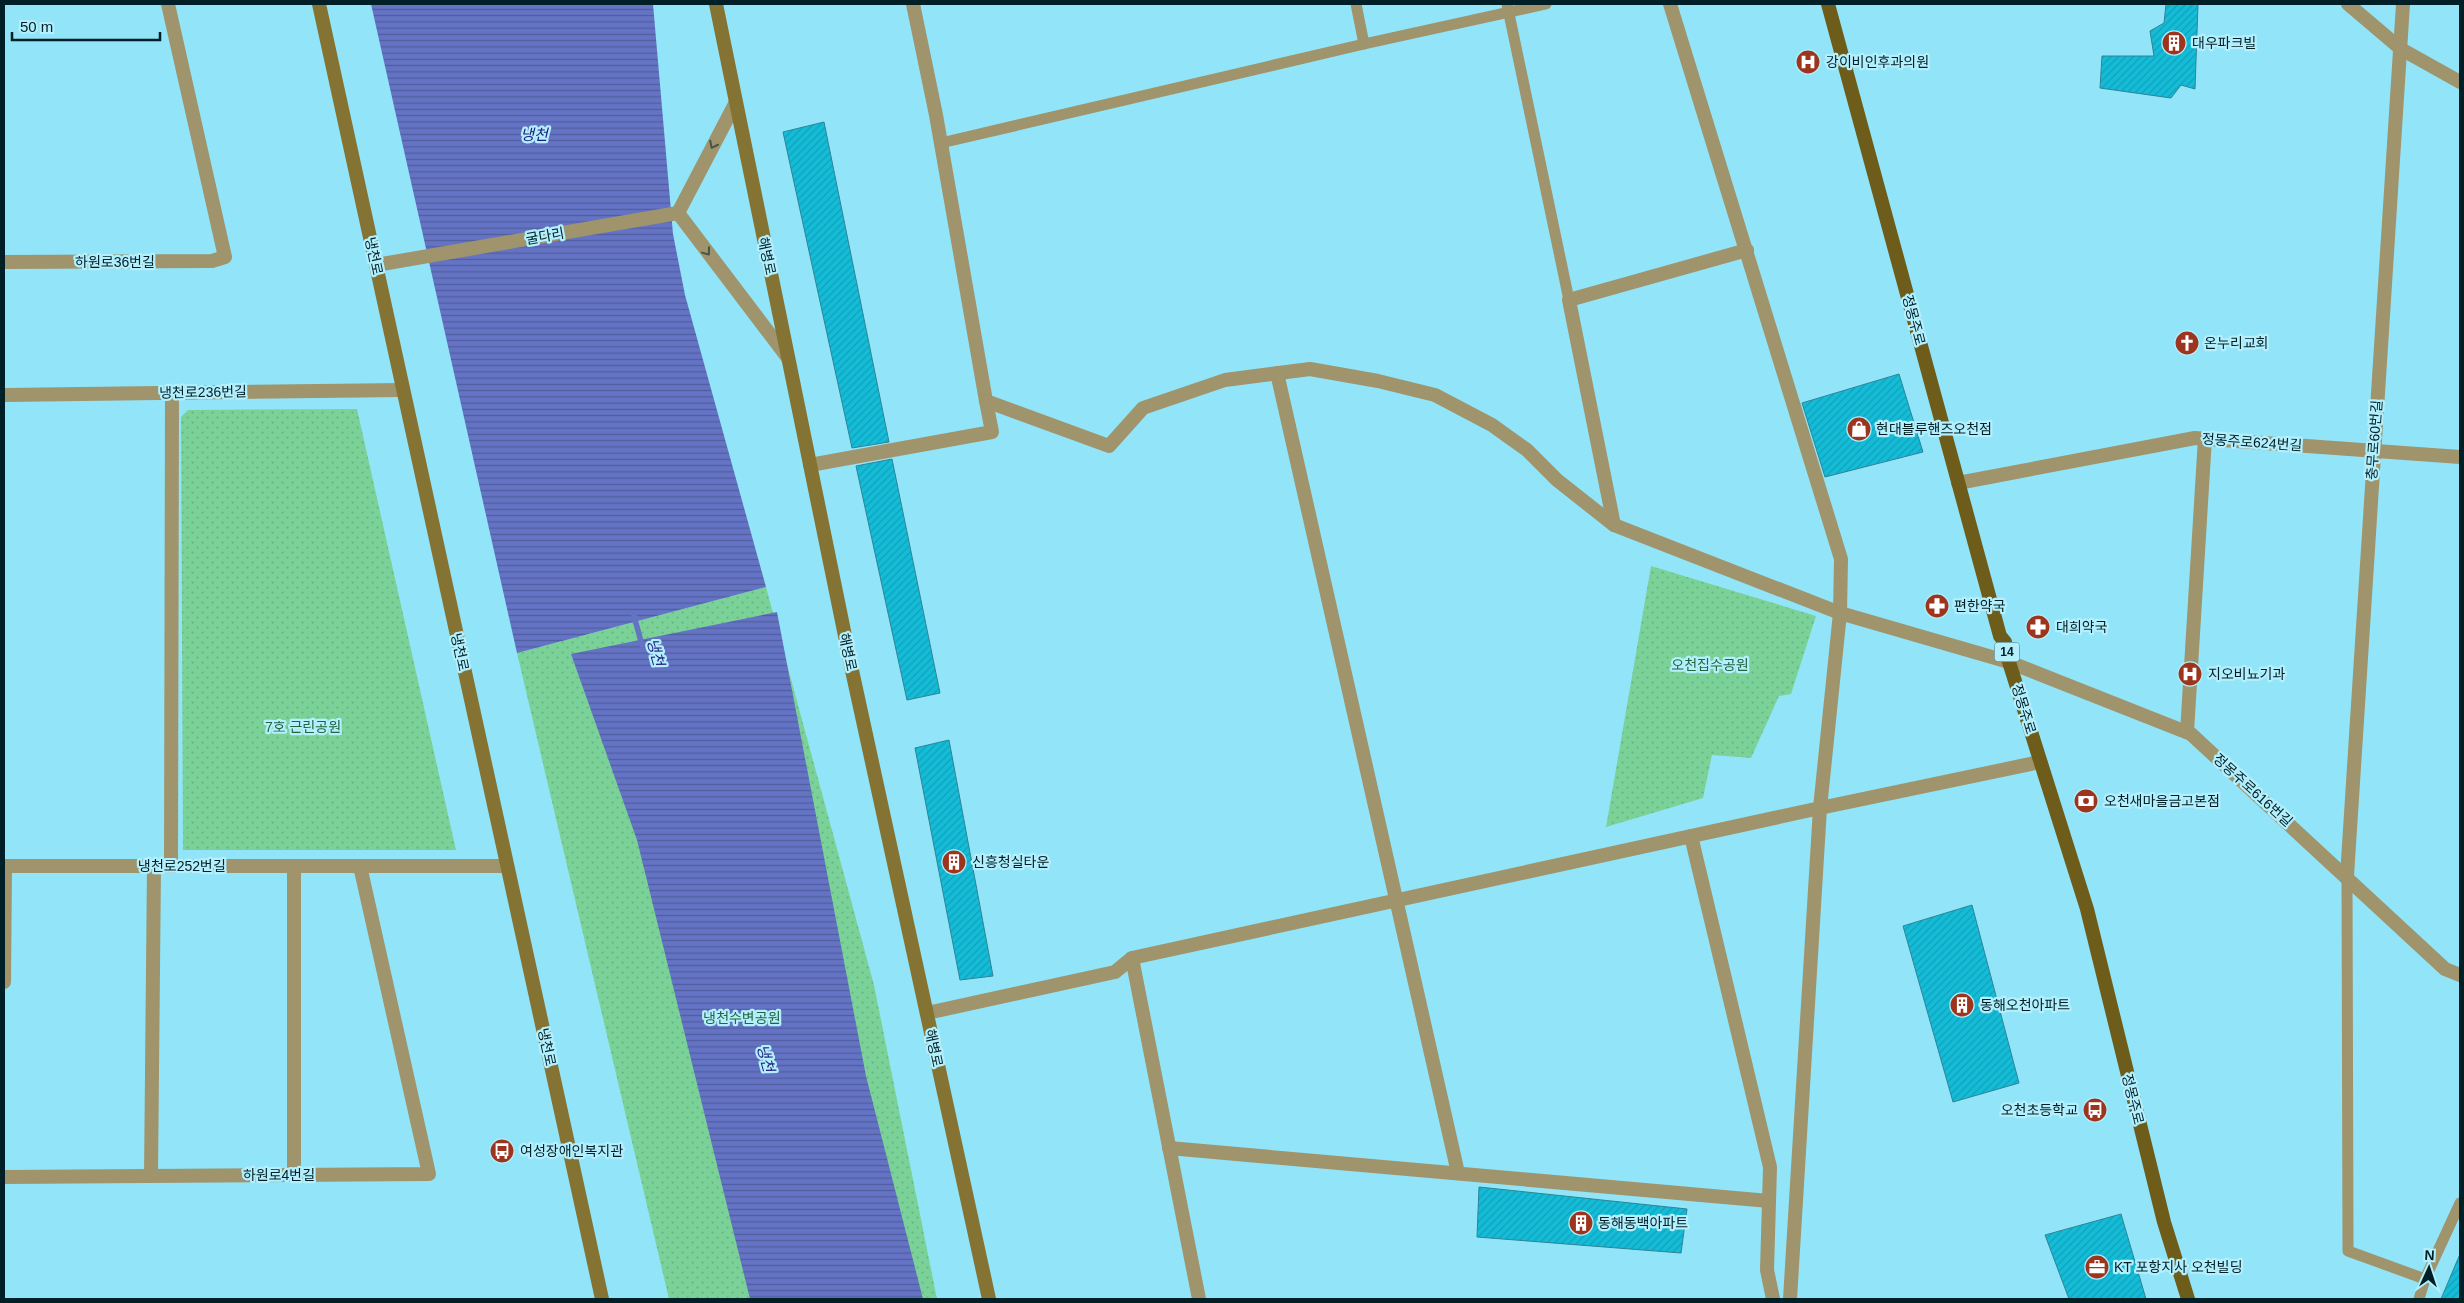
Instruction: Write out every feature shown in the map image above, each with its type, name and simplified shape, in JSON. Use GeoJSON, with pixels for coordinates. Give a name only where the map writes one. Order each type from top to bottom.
{"type":"FeatureCollection","features":[{"type":"Feature","properties":{"kind":"main road","name":"냉천로"},"geometry":{"type":"LineString","coordinates":[[319,4],[602,1299]]}},
{"type":"Feature","properties":{"kind":"main road","name":"해병로"},"geometry":{"type":"LineString","coordinates":[[716,4],[853,675],[989,1299]]}},
{"type":"Feature","properties":{"kind":"main road","name":"정몽주로"},"geometry":{"type":"LineString","coordinates":[[1828,4],[1958,483],[2009,662],[2087,909],[2164,1222],[2188,1299]]}},
{"type":"Feature","properties":{"kind":"street","name":"하원로36번길"},"geometry":{"type":"LineString","coordinates":[[4,262],[212,261],[225,257],[168,4]]}},
{"type":"Feature","properties":{"kind":"street"},"geometry":{"type":"LineString","coordinates":[[810,465],[992,432],[941,143],[913,4]]}},
{"type":"Feature","properties":{"kind":"street"},"geometry":{"type":"LineString","coordinates":[[1670,4],[1841,559],[1840,614],[1820,808],[1790,1299]]}},
{"type":"Feature","properties":{"kind":"street"},"geometry":{"type":"LineString","coordinates":[[2348,4],[2401,49],[2460,82]]}},
{"type":"Feature","properties":{"kind":"street","name":"충무로60번길"},"geometry":{"type":"LineString","coordinates":[[2346,876],[2401,49],[2402,4]]}},
{"type":"Feature","properties":{"kind":"street"},"geometry":{"type":"LineString","coordinates":[[736,102],[675,213],[788,358]]}},
{"type":"Feature","properties":{"kind":"street","name":"굴다리"},"geometry":{"type":"LineString","coordinates":[[376,265],[675,213]]}},
{"type":"Feature","properties":{"kind":"street"},"geometry":{"type":"LineString","coordinates":[[1614,526],[1569,300],[1747,250]]}},
{"type":"Feature","properties":{"kind":"street","name":"정몽주로616번길"},"geometry":{"type":"LineString","coordinates":[[986,401],[1109,446],[1144,408],[1225,380],[1310,368],[1378,381],[1435,395],[1492,425],[1528,450],[1557,480],[1614,526],[1840,614],[2009,662],[2187,732],[2346,876],[2445,969],[2460,975]]}},
{"type":"Feature","properties":{"kind":"street"},"geometry":{"type":"LineString","coordinates":[[1277,373],[1458,1174]]}},
{"type":"Feature","properties":{"kind":"street","name":"냉천로236번길"},"geometry":{"type":"LineString","coordinates":[[4,395],[403,390]]}},
{"type":"Feature","properties":{"kind":"street"},"geometry":{"type":"LineString","coordinates":[[171,866],[172,393]]}},
{"type":"Feature","properties":{"kind":"street","name":"정몽주로624번길"},"geometry":{"type":"LineString","coordinates":[[1958,483],[2195,438],[2460,457]]}},
{"type":"Feature","properties":{"kind":"street"},"geometry":{"type":"LineString","coordinates":[[2187,732],[2205,438]]}},
{"type":"Feature","properties":{"kind":"street"},"geometry":{"type":"LineString","coordinates":[[927,1013],[1115,972],[1132,958],[2040,762]]}},
{"type":"Feature","properties":{"kind":"street"},"geometry":{"type":"LineString","coordinates":[[1691,836],[1770,1167],[1767,1270],[1773,1299]]}},
{"type":"Feature","properties":{"kind":"street"},"geometry":{"type":"LineString","coordinates":[[4,866],[4,982]]}},
{"type":"Feature","properties":{"kind":"street","name":"냉천로252번길"},"geometry":{"type":"LineString","coordinates":[[4,866],[507,866]]}},
{"type":"Feature","properties":{"kind":"street"},"geometry":{"type":"LineString","coordinates":[[151,1176],[154,866]]}},
{"type":"Feature","properties":{"kind":"street"},"geometry":{"type":"LineString","coordinates":[[294,866],[294,1175]]}},
{"type":"Feature","properties":{"kind":"street","name":"하원로4번길"},"geometry":{"type":"LineString","coordinates":[[4,1177],[429,1174],[360,866]]}},
{"type":"Feature","properties":{"kind":"street"},"geometry":{"type":"LineString","coordinates":[[1132,958],[1199,1299]]}},
{"type":"Feature","properties":{"kind":"street"},"geometry":{"type":"LineString","coordinates":[[1169,1148],[1769,1201]]}},
{"type":"Feature","properties":{"kind":"lane"},"geometry":{"type":"LineString","coordinates":[[1356,4],[1364,44]]}},
{"type":"Feature","properties":{"kind":"lane"},"geometry":{"type":"LineString","coordinates":[[941,143],[1364,44],[1508,8],[1546,4]]}},
{"type":"Feature","properties":{"kind":"lane"},"geometry":{"type":"LineString","coordinates":[[1508,8],[1569,300]]}},
{"type":"Feature","properties":{"kind":"lane"},"geometry":{"type":"LineString","coordinates":[[2346,876],[2348,1251],[2425,1279]]}},
{"type":"Feature","properties":{"kind":"lane"},"geometry":{"type":"LineString","coordinates":[[2419,1299],[2425,1279],[2460,1203]]}},
{"type":"Feature","properties":{"kind":"green space","name":"7호 근린공원"},"geometry":{"type":"Polygon","coordinates":[[[357,409],[456,850],[183,850],[181,417],[188,410],[357,409]]]}},
{"type":"Feature","properties":{"kind":"green space","name":"오천집수공원"},"geometry":{"type":"Polygon","coordinates":[[[1651,566],[1816,616],[1791,694],[1779,696],[1751,758],[1712,755],[1703,798],[1606,827],[1651,566]]]}},
{"type":"Feature","properties":{"kind":"green space","name":"냉천수변공원"},"geometry":{"type":"Polygon","coordinates":[[[766,587],[874,985],[937,1299],[669,1299],[517,653],[766,587]]]}},
{"type":"Feature","properties":{"kind":"water","name":"냉천"},"geometry":{"type":"Polygon","coordinates":[[[371,4],[653,4],[673,234],[685,295],[766,587],[517,653],[371,4]]]}},
{"type":"Feature","properties":{"kind":"water","name":"냉천수변공원"},"geometry":{"type":"Polygon","coordinates":[[[777,612],[866,1076],[923,1299],[750,1299],[637,840],[571,654],[777,612]]]}},
{"type":"Feature","properties":{"kind":"building","name":"대우파크빌"},"geometry":{"type":"Polygon","coordinates":[[[2166,4],[2198,4],[2195,89],[2181,85],[2171,98],[2100,88],[2102,56],[2154,56],[2150,31],[2164,23],[2166,4]]]}},
{"type":"Feature","properties":{"kind":"building"},"geometry":{"type":"Polygon","coordinates":[[[824,122],[889,442],[852,448],[783,132],[824,122]]]}},
{"type":"Feature","properties":{"kind":"building","name":"현대블루핸즈오천점"},"geometry":{"type":"Polygon","coordinates":[[[1899,374],[1923,452],[1825,477],[1802,403],[1899,374]]]}},
{"type":"Feature","properties":{"kind":"building"},"geometry":{"type":"Polygon","coordinates":[[[892,459],[940,693],[907,700],[856,466],[892,459]]]}},
{"type":"Feature","properties":{"kind":"building","name":"신흥청실타운"},"geometry":{"type":"Polygon","coordinates":[[[949,740],[993,976],[960,980],[915,748],[949,740]]]}},
{"type":"Feature","properties":{"kind":"building","name":"동해오천아파트"},"geometry":{"type":"Polygon","coordinates":[[[1972,905],[2019,1083],[1953,1102],[1903,926],[1972,905]]]}},
{"type":"Feature","properties":{"kind":"building","name":"동해동백아파트"},"geometry":{"type":"Polygon","coordinates":[[[1479,1187],[1687,1209],[1681,1253],[1477,1237],[1479,1187]]]}},
{"type":"Feature","properties":{"kind":"building","name":"KT 포항지사 오천빌딩"},"geometry":{"type":"Polygon","coordinates":[[[2121,1214],[2146,1299],[2069,1299],[2045,1235],[2121,1214]]]}},
{"type":"Feature","properties":{"kind":"building"},"geometry":{"type":"Polygon","coordinates":[[[2460,1254],[2460,1299],[2441,1299],[2460,1254]]]}},
{"type":"Feature","properties":{"kind":"waterway","name":"냉천"},"geometry":{"type":"LineString","coordinates":[[634,616],[642,645]]}},
{"type":"Feature","properties":{"kind":"place","name":"대우파크빌"},"geometry":{"type":"Point","coordinates":[2174,43]}},
{"type":"Feature","properties":{"kind":"place","name":"강이비인후과의원"},"geometry":{"type":"Point","coordinates":[1808,62]}},
{"type":"Feature","properties":{"kind":"place","name":"온누리교회"},"geometry":{"type":"Point","coordinates":[2187,343]}},
{"type":"Feature","properties":{"kind":"place","name":"현대블루핸즈오천점"},"geometry":{"type":"Point","coordinates":[1859,429]}},
{"type":"Feature","properties":{"kind":"place","name":"편한약국"},"geometry":{"type":"Point","coordinates":[1937,606]}},
{"type":"Feature","properties":{"kind":"place","name":"대희약국"},"geometry":{"type":"Point","coordinates":[2038,627]}},
{"type":"Feature","properties":{"kind":"place","name":"지오비뇨기과"},"geometry":{"type":"Point","coordinates":[2190,674]}},
{"type":"Feature","properties":{"kind":"place","name":"오천새마을금고본점"},"geometry":{"type":"Point","coordinates":[2086,801]}},
{"type":"Feature","properties":{"kind":"place","name":"신흥청실타운"},"geometry":{"type":"Point","coordinates":[954,862]}},
{"type":"Feature","properties":{"kind":"place","name":"동해오천아파트"},"geometry":{"type":"Point","coordinates":[1962,1005]}},
{"type":"Feature","properties":{"kind":"place","name":"오천초등학교"},"geometry":{"type":"Point","coordinates":[2095,1110]}},
{"type":"Feature","properties":{"kind":"place","name":"여성장애인복지관"},"geometry":{"type":"Point","coordinates":[502,1151]}},
{"type":"Feature","properties":{"kind":"place","name":"동해동백아파트"},"geometry":{"type":"Point","coordinates":[1581,1223]}},
{"type":"Feature","properties":{"kind":"place","name":"KT 포항지사 오천빌딩"},"geometry":{"type":"Point","coordinates":[2097,1267]}}]}
